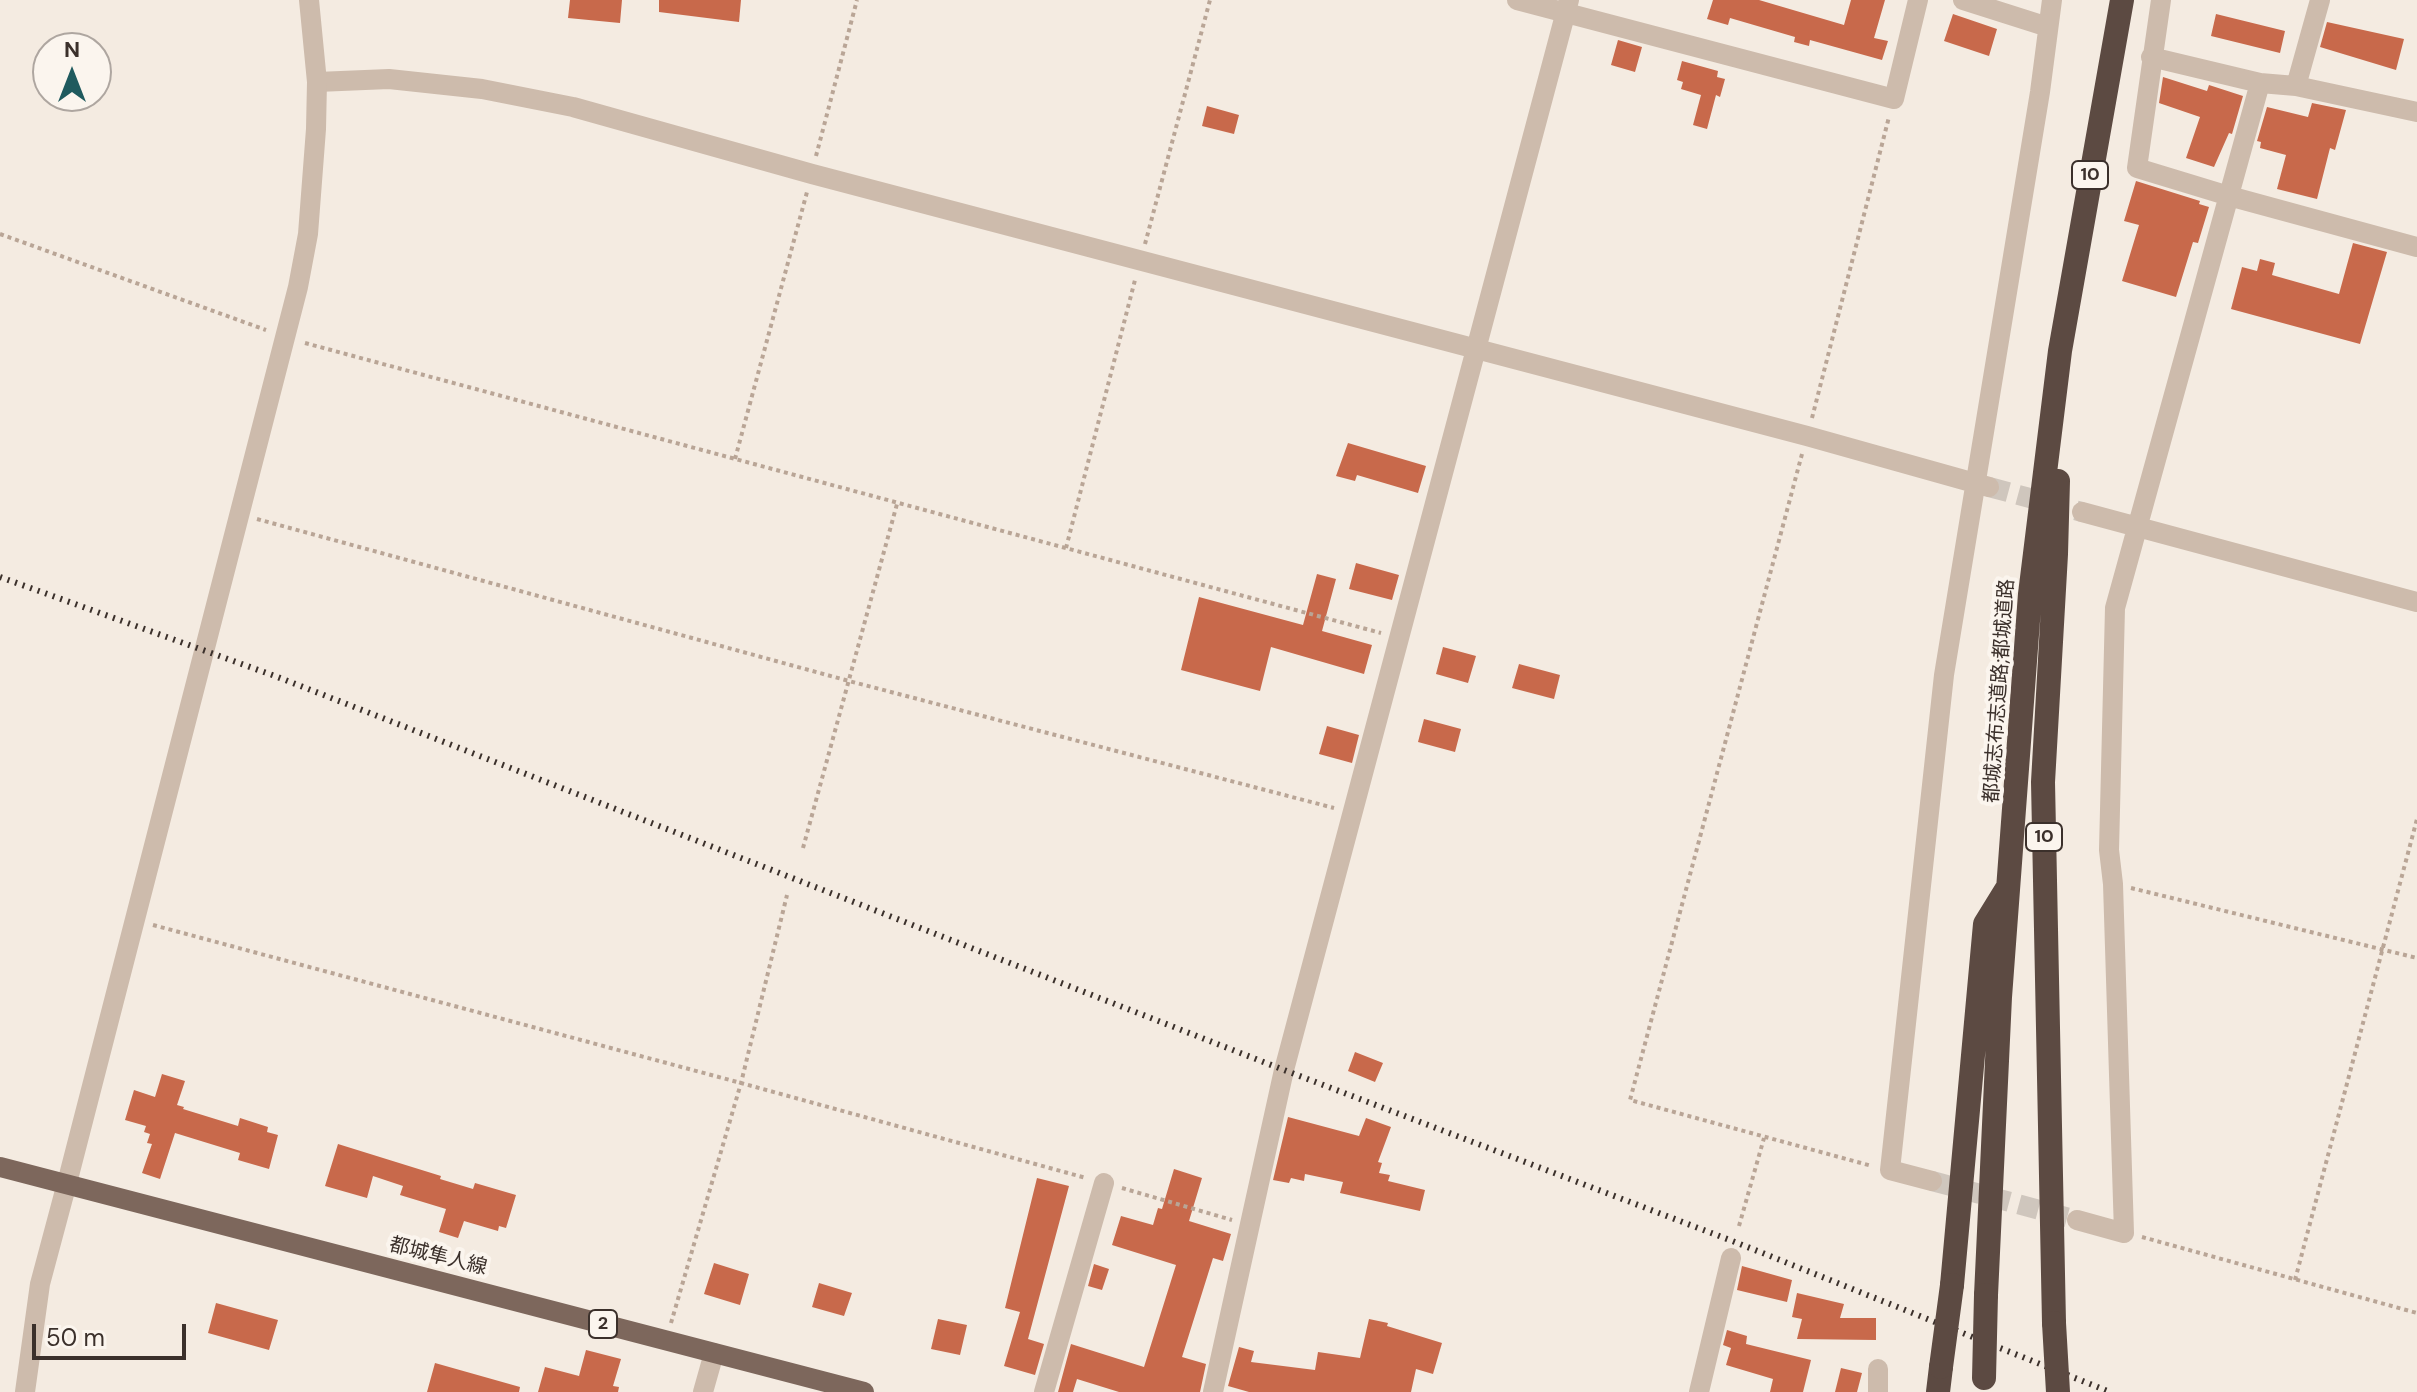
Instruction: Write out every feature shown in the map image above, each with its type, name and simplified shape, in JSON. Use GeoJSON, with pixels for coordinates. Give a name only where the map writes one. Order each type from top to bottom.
{"type":"FeatureCollection","features":[{"type":"Feature","properties":{"kind":"highway","name":"都城志布志道路;都城道路"},"geometry":{"type":"LineString","coordinates":[[1984,1385],[2000,997],[2030,594],[2060,351],[2122,0]]}},
{"type":"Feature","properties":{"kind":"highway","name":"10"},"geometry":{"type":"LineString","coordinates":[[2058,1392],[2043,782],[2056,554],[2060,351]]}},
{"type":"Feature","properties":{"kind":"highway","name":"10"},"geometry":{"type":"LineString","coordinates":[[1938,1392],[1952,1285],[1985,924],[2009,884]]}},
{"type":"Feature","properties":{"kind":"main road","name":"都城隼人線"},"geometry":{"type":"LineString","coordinates":[[0,1167],[864,1392]]}},
{"type":"Feature","properties":{"kind":"street"},"geometry":{"type":"LineString","coordinates":[[25,1392],[40,1284],[286,338],[308,234],[314,180],[317,82],[309,0]]}},
{"type":"Feature","properties":{"kind":"street"},"geometry":{"type":"LineString","coordinates":[[1517,0],[1568,6],[1894,99],[1918,0]]}},
{"type":"Feature","properties":{"kind":"street"},"geometry":{"type":"LineString","coordinates":[[1963,0],[2048,27]]}},
{"type":"Feature","properties":{"kind":"street"},"geometry":{"type":"LineString","coordinates":[[1932,1181],[1890,1170],[1944,675],[1982,485],[2052,0]]}},
{"type":"Feature","properties":{"kind":"street"},"geometry":{"type":"LineString","coordinates":[[2161,0],[2137,168],[2417,247]]}},
{"type":"Feature","properties":{"kind":"street"},"geometry":{"type":"LineString","coordinates":[[2296,86],[2320,0]]}},
{"type":"Feature","properties":{"kind":"street"},"geometry":{"type":"LineString","coordinates":[[1213,1392],[1284,1070],[1568,6]]}},
{"type":"Feature","properties":{"kind":"street"},"geometry":{"type":"LineString","coordinates":[[2151,57],[2260,83],[2296,86],[2417,112]]}},
{"type":"Feature","properties":{"kind":"street"},"geometry":{"type":"LineString","coordinates":[[317,82],[389,79],[482,89],[573,107],[1140,262],[1807,436],[1982,485]]}},
{"type":"Feature","properties":{"kind":"street"},"geometry":{"type":"LineString","coordinates":[[2077,1220],[2124,1233],[2113,884],[2109,850],[2115,608],[2260,83]]}},
{"type":"Feature","properties":{"kind":"street"},"geometry":{"type":"LineString","coordinates":[[2082,512],[2417,602]]}},
{"type":"Feature","properties":{"kind":"street"},"geometry":{"type":"LineString","coordinates":[[1044,1392],[1104,1183]]}},
{"type":"Feature","properties":{"kind":"street"},"geometry":{"type":"LineString","coordinates":[[1699,1392],[1731,1258]]}},
{"type":"Feature","properties":{"kind":"street"},"geometry":{"type":"LineString","coordinates":[[703,1392],[714,1353]]}},
{"type":"Feature","properties":{"kind":"street"},"geometry":{"type":"LineString","coordinates":[[1878,1369],[1878,1392]]}},
{"type":"Feature","properties":{"kind":"path"},"geometry":{"type":"LineString","coordinates":[[735,459],[857,0]]}},
{"type":"Feature","properties":{"kind":"path"},"geometry":{"type":"LineString","coordinates":[[1066,548],[1210,0]]}},
{"type":"Feature","properties":{"kind":"path"},"geometry":{"type":"LineString","coordinates":[[1890,1170],[1630,1100],[1894,99]]}},
{"type":"Feature","properties":{"kind":"path"},"geometry":{"type":"LineString","coordinates":[[0,234],[286,338],[1399,638]]}},
{"type":"Feature","properties":{"kind":"path"},"geometry":{"type":"LineString","coordinates":[[803,848],[898,503]]}},
{"type":"Feature","properties":{"kind":"path"},"geometry":{"type":"LineString","coordinates":[[239,515],[849,681],[1352,813]]}},
{"type":"Feature","properties":{"kind":"path"},"geometry":{"type":"LineString","coordinates":[[2295,1280],[2417,819]]}},
{"type":"Feature","properties":{"kind":"path"},"geometry":{"type":"LineString","coordinates":[[2113,884],[2417,958]]}},
{"type":"Feature","properties":{"kind":"path"},"geometry":{"type":"LineString","coordinates":[[666,1340],[741,1083],[787,895]]}},
{"type":"Feature","properties":{"kind":"path"},"geometry":{"type":"LineString","coordinates":[[135,921],[741,1083],[1248,1225]]}},
{"type":"Feature","properties":{"kind":"path"},"geometry":{"type":"LineString","coordinates":[[1739,1226],[1764,1138]]}},
{"type":"Feature","properties":{"kind":"path"},"geometry":{"type":"LineString","coordinates":[[2124,1233],[2417,1313]]}},
{"type":"Feature","properties":{"kind":"building"},"geometry":{"type":"Polygon","coordinates":[[[570,0],[622,0],[620,23],[568,18],[570,0]]]}},
{"type":"Feature","properties":{"kind":"building"},"geometry":{"type":"Polygon","coordinates":[[[659,0],[741,0],[739,22],[659,12],[659,0]]]}},
{"type":"Feature","properties":{"kind":"building"},"geometry":{"type":"Polygon","coordinates":[[[1713,0],[1759,0],[1844,25],[1851,0],[1885,0],[1874,38],[1888,41],[1882,60],[1810,40],[1809,46],[1794,42],[1795,37],[1730,18],[1728,25],[1707,19],[1713,0]]]}},
{"type":"Feature","properties":{"kind":"building"},"geometry":{"type":"Polygon","coordinates":[[[1953,14],[1997,29],[1989,56],[1944,41],[1953,14]]]}},
{"type":"Feature","properties":{"kind":"building"},"geometry":{"type":"Polygon","coordinates":[[[2216,14],[2285,31],[2280,53],[2211,36],[2216,14]]]}},
{"type":"Feature","properties":{"kind":"building"},"geometry":{"type":"Polygon","coordinates":[[[2327,22],[2404,39],[2396,70],[2320,47],[2327,22]]]}},
{"type":"Feature","properties":{"kind":"building"},"geometry":{"type":"Polygon","coordinates":[[[1618,40],[1642,47],[1635,72],[1611,65],[1618,40]]]}},
{"type":"Feature","properties":{"kind":"building"},"geometry":{"type":"Polygon","coordinates":[[[1682,61],[1718,71],[1717,77],[1725,79],[1720,97],[1716,95],[1707,129],[1693,125],[1701,95],[1681,89],[1683,82],[1677,80],[1682,61]]]}},
{"type":"Feature","properties":{"kind":"building"},"geometry":{"type":"Polygon","coordinates":[[[2163,77],[2207,91],[2209,85],[2243,96],[2232,134],[2229,133],[2214,167],[2186,158],[2200,117],[2159,103],[2163,77]]]}},
{"type":"Feature","properties":{"kind":"building"},"geometry":{"type":"Polygon","coordinates":[[[2312,103],[2346,110],[2335,150],[2330,148],[2317,199],[2277,189],[2286,155],[2260,148],[2261,142],[2257,141],[2267,107],[2308,117],[2312,103]]]}},
{"type":"Feature","properties":{"kind":"building"},"geometry":{"type":"Polygon","coordinates":[[[1207,106],[1239,115],[1234,134],[1202,126],[1207,106]]]}},
{"type":"Feature","properties":{"kind":"building"},"geometry":{"type":"Polygon","coordinates":[[[2136,181],[2200,201],[2199,204],[2209,207],[2198,243],[2193,242],[2176,297],[2122,281],[2139,225],[2124,221],[2136,181]]]}},
{"type":"Feature","properties":{"kind":"building"},"geometry":{"type":"Polygon","coordinates":[[[2353,243],[2387,252],[2360,344],[2231,309],[2242,267],[2257,271],[2260,259],[2275,263],[2272,275],[2339,294],[2353,243]]]}},
{"type":"Feature","properties":{"kind":"building"},"geometry":{"type":"Polygon","coordinates":[[[1348,443],[1426,466],[1418,493],[1357,475],[1355,481],[1336,476],[1348,443]]]}},
{"type":"Feature","properties":{"kind":"building"},"geometry":{"type":"Polygon","coordinates":[[[1356,563],[1399,575],[1392,600],[1349,589],[1356,563]]]}},
{"type":"Feature","properties":{"kind":"building"},"geometry":{"type":"Polygon","coordinates":[[[1317,574],[1336,579],[1322,631],[1372,645],[1364,674],[1271,647],[1260,691],[1181,670],[1199,597],[1303,625],[1317,574]]]}},
{"type":"Feature","properties":{"kind":"building"},"geometry":{"type":"Polygon","coordinates":[[[1443,647],[1476,656],[1468,683],[1436,674],[1443,647]]]}},
{"type":"Feature","properties":{"kind":"building"},"geometry":{"type":"Polygon","coordinates":[[[1519,664],[1560,675],[1554,699],[1512,688],[1519,664]]]}},
{"type":"Feature","properties":{"kind":"building"},"geometry":{"type":"Polygon","coordinates":[[[1424,719],[1461,729],[1455,752],[1418,742],[1424,719]]]}},
{"type":"Feature","properties":{"kind":"building"},"geometry":{"type":"Polygon","coordinates":[[[1327,726],[1359,735],[1352,763],[1319,754],[1327,726]]]}},
{"type":"Feature","properties":{"kind":"building"},"geometry":{"type":"Polygon","coordinates":[[[1355,1052],[1383,1063],[1375,1082],[1348,1071],[1355,1052]]]}},
{"type":"Feature","properties":{"kind":"building"},"geometry":{"type":"Polygon","coordinates":[[[162,1074],[185,1081],[177,1105],[183,1109],[238,1126],[240,1118],[268,1127],[267,1132],[278,1135],[269,1169],[238,1160],[240,1153],[175,1133],[160,1179],[142,1173],[152,1144],[147,1143],[150,1134],[144,1132],[146,1126],[125,1120],[134,1090],[155,1097],[162,1074]]]}},
{"type":"Feature","properties":{"kind":"building"},"geometry":{"type":"Polygon","coordinates":[[[1288,1117],[1359,1136],[1366,1118],[1391,1127],[1378,1162],[1382,1163],[1379,1173],[1390,1175],[1388,1181],[1425,1190],[1420,1211],[1340,1193],[1343,1182],[1305,1174],[1304,1181],[1291,1178],[1289,1183],[1273,1180],[1288,1117]]]}},
{"type":"Feature","properties":{"kind":"building"},"geometry":{"type":"Polygon","coordinates":[[[338,1144],[473,1189],[475,1183],[516,1195],[506,1228],[499,1226],[498,1231],[464,1221],[458,1238],[439,1232],[446,1209],[400,1195],[403,1186],[373,1176],[367,1198],[325,1186],[338,1144]]]}},
{"type":"Feature","properties":{"kind":"building"},"geometry":{"type":"Polygon","coordinates":[[[1174,1169],[1202,1178],[1189,1221],[1231,1234],[1223,1261],[1213,1258],[1182,1357],[1206,1364],[1200,1392],[1119,1392],[1077,1379],[1073,1392],[1058,1392],[1071,1344],[1144,1367],[1176,1265],[1112,1245],[1121,1216],[1153,1225],[1158,1208],[1162,1209],[1174,1169]]]}},
{"type":"Feature","properties":{"kind":"building"},"geometry":{"type":"Polygon","coordinates":[[[1037,1178],[1069,1186],[1028,1339],[1044,1344],[1035,1375],[1004,1366],[1020,1312],[1005,1308],[1037,1178]]]}},
{"type":"Feature","properties":{"kind":"building"},"geometry":{"type":"Polygon","coordinates":[[[714,1263],[749,1274],[740,1305],[704,1294],[714,1263]]]}},
{"type":"Feature","properties":{"kind":"building"},"geometry":{"type":"Polygon","coordinates":[[[1094,1264],[1109,1269],[1102,1290],[1088,1286],[1094,1264]]]}},
{"type":"Feature","properties":{"kind":"building"},"geometry":{"type":"Polygon","coordinates":[[[1742,1266],[1792,1280],[1787,1302],[1737,1290],[1742,1266]]]}},
{"type":"Feature","properties":{"kind":"building"},"geometry":{"type":"Polygon","coordinates":[[[819,1283],[852,1293],[844,1316],[812,1307],[819,1283]]]}},
{"type":"Feature","properties":{"kind":"building"},"geometry":{"type":"Polygon","coordinates":[[[1797,1293],[1844,1304],[1840,1318],[1876,1318],[1876,1340],[1797,1339],[1802,1319],[1792,1317],[1797,1293]]]}},
{"type":"Feature","properties":{"kind":"building"},"geometry":{"type":"Polygon","coordinates":[[[216,1303],[278,1320],[269,1350],[208,1333],[216,1303]]]}},
{"type":"Feature","properties":{"kind":"building"},"geometry":{"type":"Polygon","coordinates":[[[938,1319],[967,1325],[960,1355],[931,1349],[938,1319]]]}},
{"type":"Feature","properties":{"kind":"building"},"geometry":{"type":"Polygon","coordinates":[[[1369,1319],[1442,1343],[1433,1374],[1416,1369],[1411,1392],[1249,1392],[1228,1386],[1239,1347],[1254,1351],[1251,1362],[1315,1370],[1318,1352],[1360,1358],[1369,1319]]]}},
{"type":"Feature","properties":{"kind":"building"},"geometry":{"type":"Polygon","coordinates":[[[1727,1330],[1747,1336],[1746,1344],[1811,1360],[1803,1392],[1770,1392],[1773,1379],[1726,1365],[1731,1348],[1723,1345],[1727,1330]]]}},
{"type":"Feature","properties":{"kind":"building"},"geometry":{"type":"Polygon","coordinates":[[[586,1350],[621,1359],[613,1386],[619,1387],[618,1392],[538,1392],[545,1367],[579,1376],[586,1350]]]}},
{"type":"Feature","properties":{"kind":"building"},"geometry":{"type":"Polygon","coordinates":[[[435,1363],[520,1387],[519,1392],[427,1392],[435,1363]]]}},
{"type":"Feature","properties":{"kind":"building"},"geometry":{"type":"Polygon","coordinates":[[[1841,1368],[1862,1373],[1857,1392],[1835,1392],[1841,1368]]]}},
{"type":"Feature","properties":{"kind":"tunnel"},"geometry":{"type":"LineString","coordinates":[[1989,487],[2082,512]]}},
{"type":"Feature","properties":{"kind":"tunnel"},"geometry":{"type":"LineString","coordinates":[[1932,1181],[2077,1220]]}},
{"type":"Feature","properties":{"kind":"railway"},"geometry":{"type":"LineString","coordinates":[[0,577],[275,676],[1284,1070],[1735,1242],[2110,1392]]}}]}
